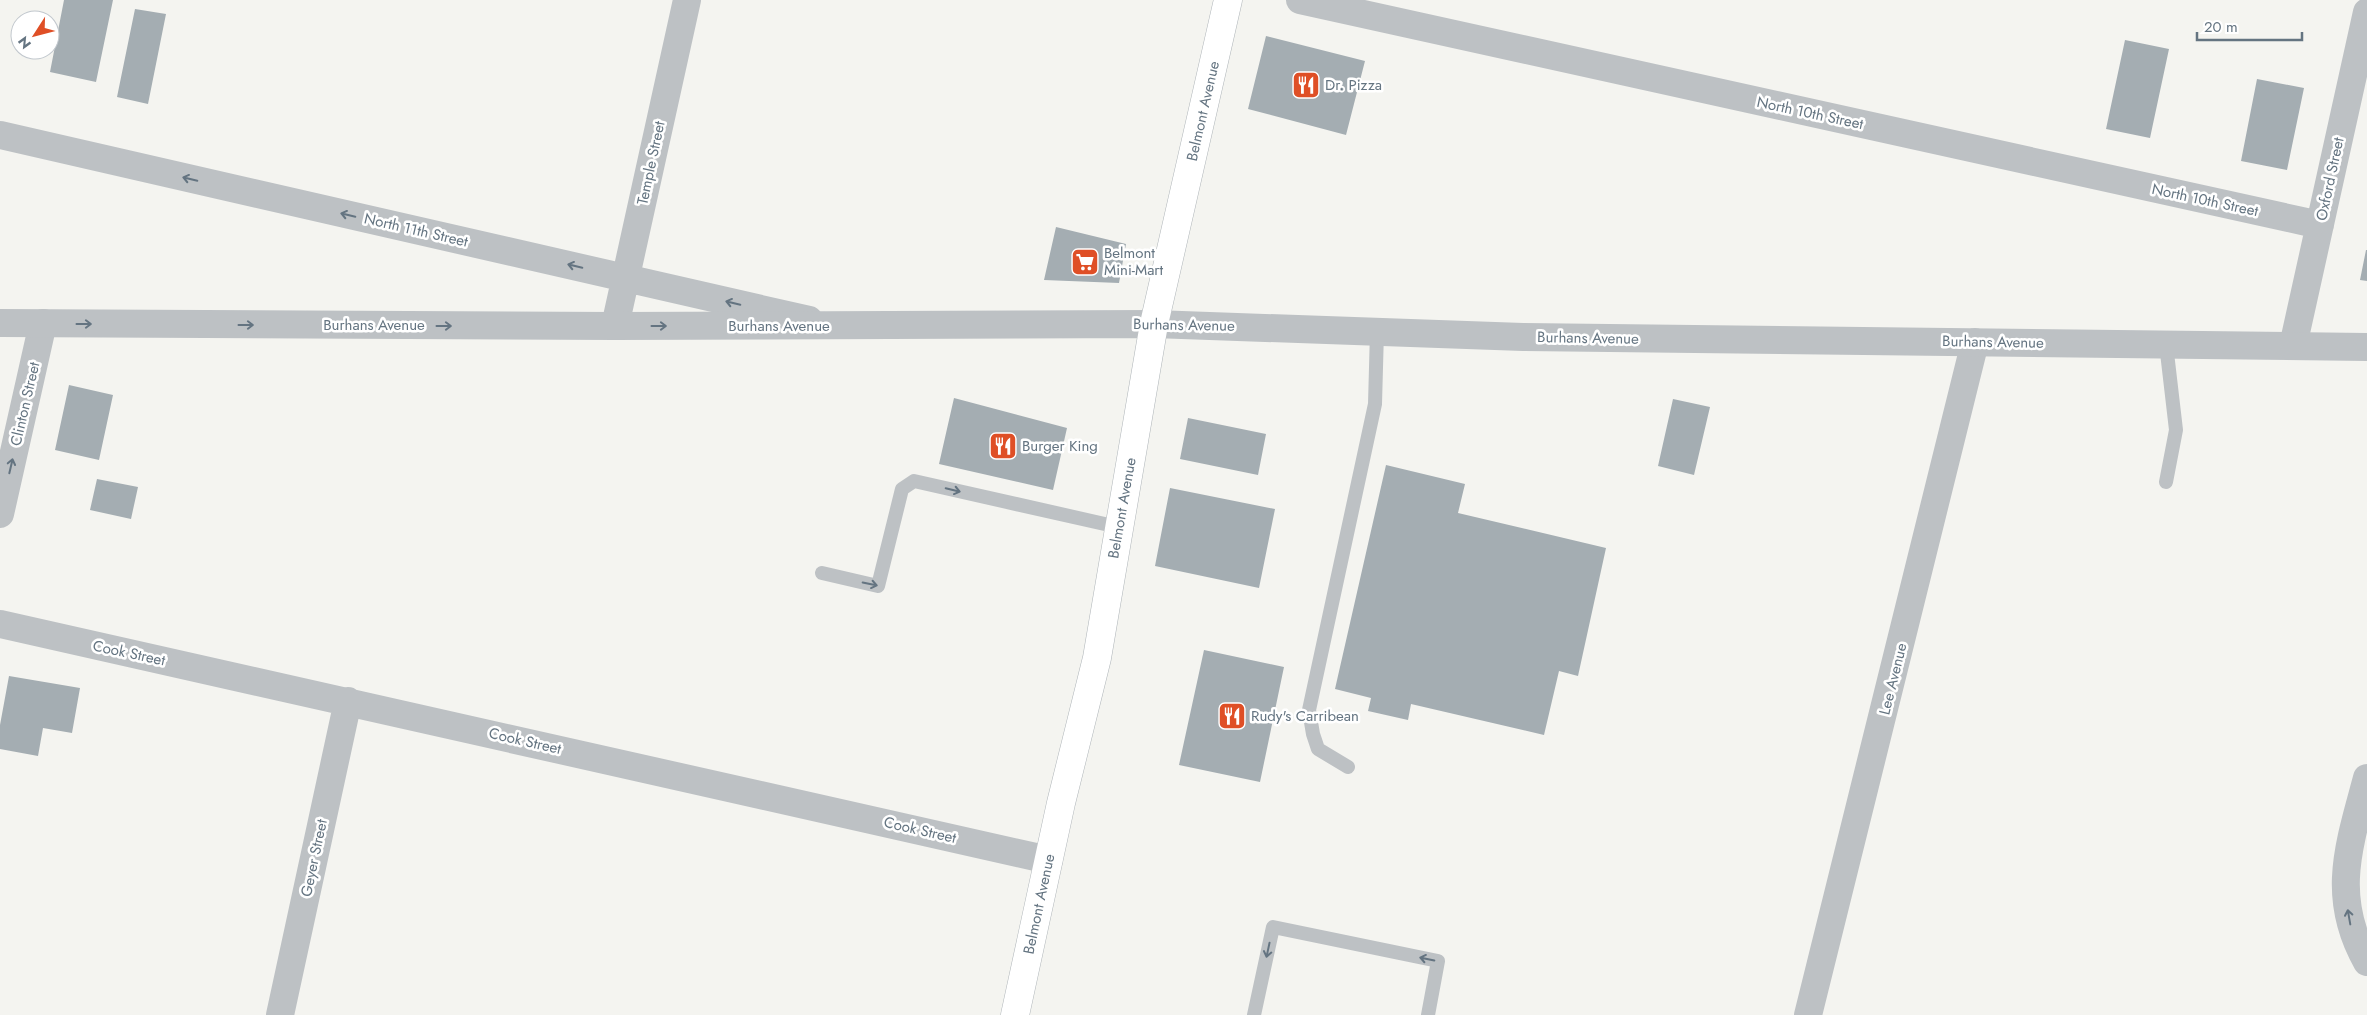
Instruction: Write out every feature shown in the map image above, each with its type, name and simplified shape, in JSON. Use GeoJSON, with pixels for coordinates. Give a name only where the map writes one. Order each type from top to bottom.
{"type":"FeatureCollection","features":[{"type":"Feature","properties":{"kind":"main road","name":"Belmont Avenue"},"geometry":{"type":"LineString","coordinates":[[1015,1015],[1049,860],[1097,658],[1154,324],[1228,0]]}},
{"type":"Feature","properties":{"kind":"street","name":"Temple Street"},"geometry":{"type":"LineString","coordinates":[[615,326],[687,0]]}},
{"type":"Feature","properties":{"kind":"street","name":"North 10th Street"},"geometry":{"type":"LineString","coordinates":[[1300,0],[2320,225]]}},
{"type":"Feature","properties":{"kind":"street","name":"Oxford Street"},"geometry":{"type":"LineString","coordinates":[[2293,346],[2367,12]]}},
{"type":"Feature","properties":{"kind":"street","name":"North 11th Street"},"geometry":{"type":"LineString","coordinates":[[0,135],[832,326]]}},
{"type":"Feature","properties":{"kind":"street","name":"Burhans Avenue"},"geometry":{"type":"LineString","coordinates":[[0,323],[615,326],[1154,324],[1523,337],[2367,347]]}},
{"type":"Feature","properties":{"kind":"street","name":"Clinton Street"},"geometry":{"type":"LineString","coordinates":[[0,514],[43,324]]}},
{"type":"Feature","properties":{"kind":"street","name":"Lee Avenue"},"geometry":{"type":"LineString","coordinates":[[1808,1015],[1975,342]]}},
{"type":"Feature","properties":{"kind":"street","name":"Cook Street"},"geometry":{"type":"LineString","coordinates":[[0,624],[1049,860]]}},
{"type":"Feature","properties":{"kind":"street","name":"Geyer Street"},"geometry":{"type":"LineString","coordinates":[[280,1015],[348,701]]}},
{"type":"Feature","properties":{"kind":"street"},"geometry":{"type":"LineString","coordinates":[[2367,778],[2347,854],[2345,882],[2349,921],[2357,945],[2367,962]]}},
{"type":"Feature","properties":{"kind":"lane"},"geometry":{"type":"LineString","coordinates":[[1348,767],[1318,749],[1309,710],[1375,404],[1377,332]]}},
{"type":"Feature","properties":{"kind":"lane"},"geometry":{"type":"LineString","coordinates":[[2166,344],[2176,430],[2166,482]]}},
{"type":"Feature","properties":{"kind":"lane"},"geometry":{"type":"LineString","coordinates":[[822,573],[878,586],[902,489],[914,481],[1118,527]]}},
{"type":"Feature","properties":{"kind":"lane"},"geometry":{"type":"LineString","coordinates":[[1254,1015],[1273,927],[1438,961],[1428,1015]]}},
{"type":"Feature","properties":{"kind":"building"},"geometry":{"type":"Polygon","coordinates":[[[64,0],[113,0],[96,82],[50,72],[52,60],[60,60],[60,21],[64,0]]]}},
{"type":"Feature","properties":{"kind":"building"},"geometry":{"type":"Polygon","coordinates":[[[135,9],[166,14],[148,104],[117,97],[135,9]]]}},
{"type":"Feature","properties":{"kind":"building","name":"Dr. Pizza"},"geometry":{"type":"Polygon","coordinates":[[[1266,36],[1365,61],[1346,135],[1248,109],[1266,36]]]}},
{"type":"Feature","properties":{"kind":"building"},"geometry":{"type":"Polygon","coordinates":[[[2125,40],[2169,49],[2150,138],[2106,129],[2125,40]]]}},
{"type":"Feature","properties":{"kind":"building"},"geometry":{"type":"Polygon","coordinates":[[[2257,79],[2304,88],[2287,170],[2241,161],[2257,79]]]}},
{"type":"Feature","properties":{"kind":"building","name":"Belmont Mini-Mart"},"geometry":{"type":"Polygon","coordinates":[[[1056,227],[1126,244],[1119,283],[1044,280],[1056,227]]]}},
{"type":"Feature","properties":{"kind":"building"},"geometry":{"type":"Polygon","coordinates":[[[2367,250],[2367,281],[2360,280],[2367,250]]]}},
{"type":"Feature","properties":{"kind":"building"},"geometry":{"type":"Polygon","coordinates":[[[69,385],[113,395],[99,460],[55,450],[69,385]]]}},
{"type":"Feature","properties":{"kind":"building","name":"Burger King"},"geometry":{"type":"Polygon","coordinates":[[[954,398],[1067,428],[1053,490],[939,464],[954,398]]]}},
{"type":"Feature","properties":{"kind":"building"},"geometry":{"type":"Polygon","coordinates":[[[1673,399],[1710,407],[1694,475],[1658,466],[1673,399]]]}},
{"type":"Feature","properties":{"kind":"building"},"geometry":{"type":"Polygon","coordinates":[[[1188,418],[1266,434],[1258,475],[1180,459],[1188,418]]]}},
{"type":"Feature","properties":{"kind":"building"},"geometry":{"type":"Polygon","coordinates":[[[1386,465],[1465,484],[1458,513],[1606,548],[1578,676],[1559,671],[1544,735],[1411,704],[1408,720],[1368,711],[1371,698],[1335,689],[1386,465]]]}},
{"type":"Feature","properties":{"kind":"building"},"geometry":{"type":"Polygon","coordinates":[[[97,479],[138,487],[131,519],[90,510],[97,479]]]}},
{"type":"Feature","properties":{"kind":"building"},"geometry":{"type":"Polygon","coordinates":[[[1170,488],[1275,509],[1259,588],[1155,566],[1170,488]]]}},
{"type":"Feature","properties":{"kind":"building","name":"Rudy's Carribean"},"geometry":{"type":"Polygon","coordinates":[[[1204,650],[1284,667],[1260,782],[1179,765],[1204,650]]]}},
{"type":"Feature","properties":{"kind":"building"},"geometry":{"type":"Polygon","coordinates":[[[9,676],[80,688],[72,733],[43,728],[38,756],[0,749],[0,725],[9,676]]]}},
{"type":"Feature","properties":{"kind":"place","name":"Dr. Pizza"},"geometry":{"type":"Point","coordinates":[1306,85]}},
{"type":"Feature","properties":{"kind":"place","name":"Belmont Mini-Mart"},"geometry":{"type":"Point","coordinates":[1085,262]}},
{"type":"Feature","properties":{"kind":"place","name":"Burger King"},"geometry":{"type":"Point","coordinates":[1003,446]}},
{"type":"Feature","properties":{"kind":"place","name":"Rudy's Carribean"},"geometry":{"type":"Point","coordinates":[1232,716]}}]}
